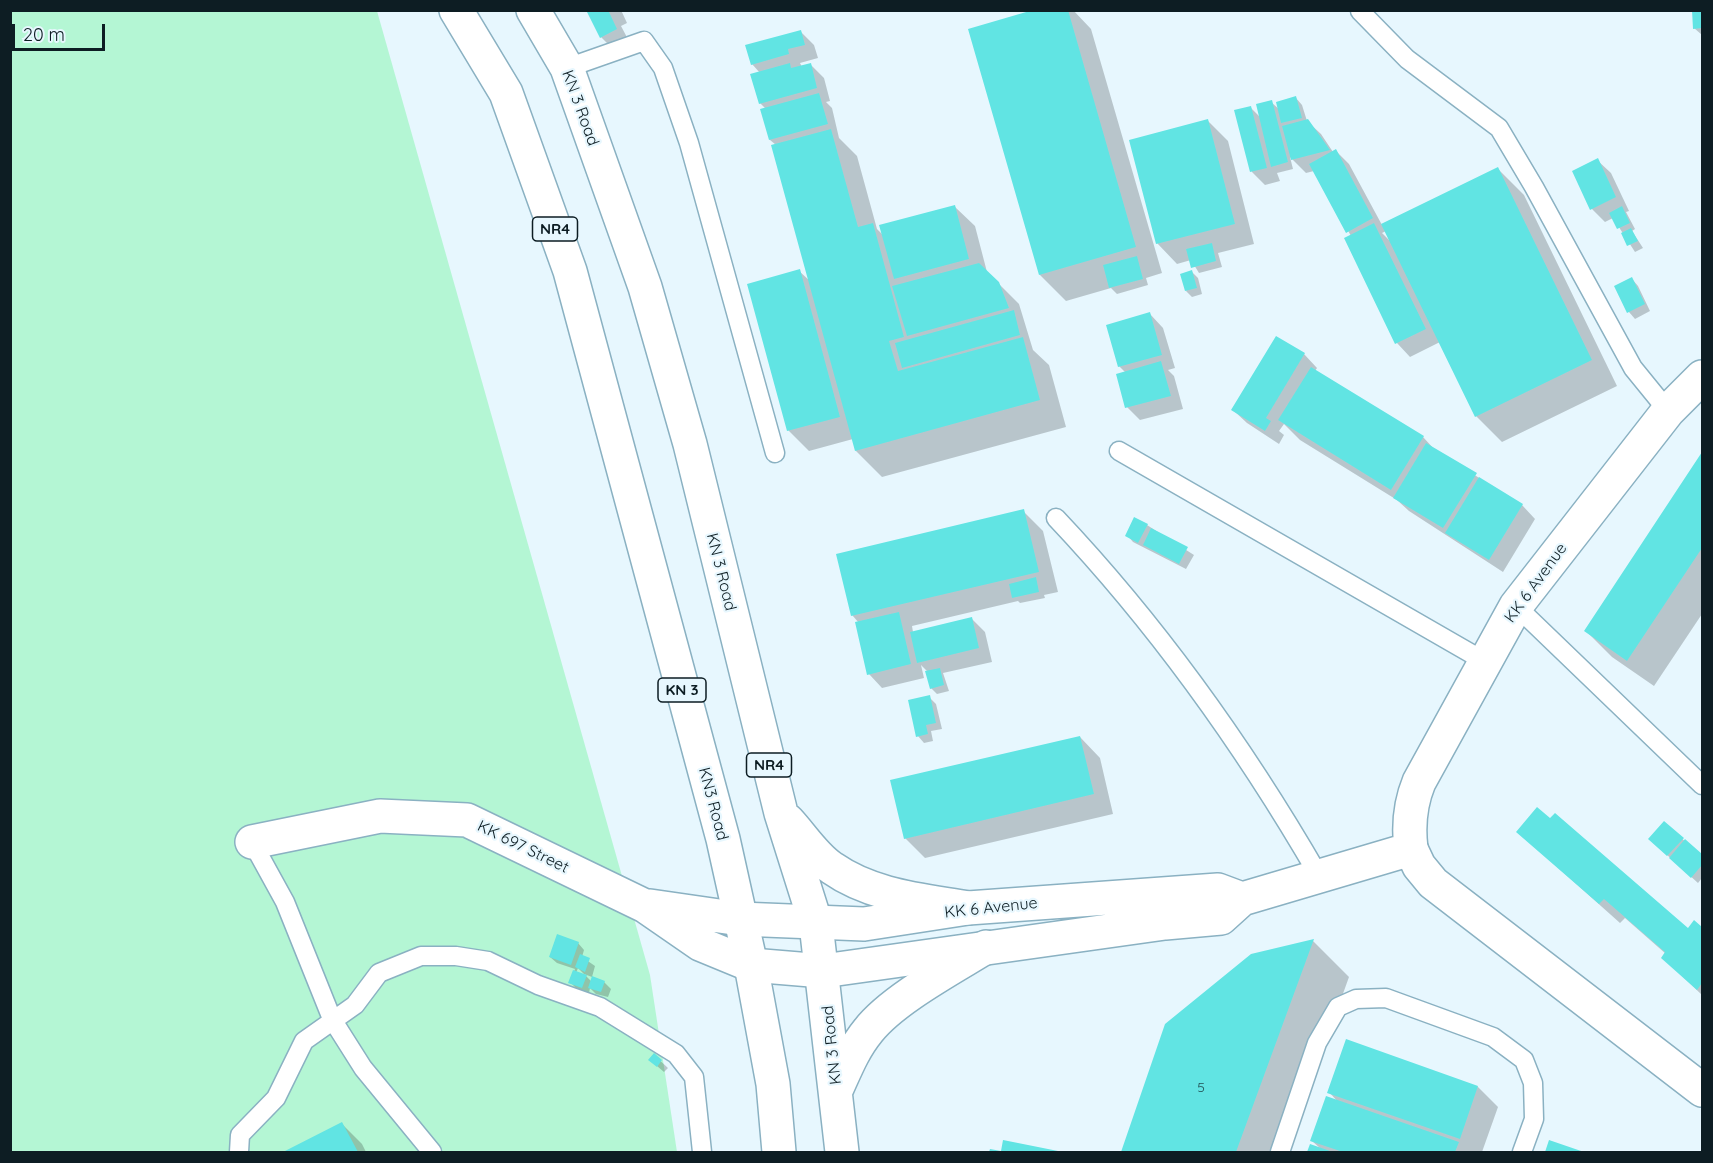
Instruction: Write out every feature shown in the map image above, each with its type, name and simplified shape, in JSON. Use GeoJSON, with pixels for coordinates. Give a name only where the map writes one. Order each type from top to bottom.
{"type":"FeatureCollection","features":[{"type":"Feature","properties":{"kind":"main road","name":"NR4"},"geometry":{"type":"LineString","coordinates":[[456,10],[506,93],[570,271],[622,461]]}},
{"type":"Feature","properties":{"kind":"main road","name":"KN 3 Road"},"geometry":{"type":"LineString","coordinates":[[533,10],[567,68],[645,287],[690,444],[781,813],[816,924],[837,1088],[842,1152]]}},
{"type":"Feature","properties":{"kind":"main road","name":"KK 6 Avenue"},"geometry":{"type":"LineString","coordinates":[[1702,377],[1668,411],[1515,606],[1412,799],[1409,828],[1411,849],[1419,866],[1433,884],[1702,1090]]}},
{"type":"Feature","properties":{"kind":"main road","name":"KN3 Road"},"geometry":{"type":"LineString","coordinates":[[622,461],[723,839],[751,965],[773,1084],[779,1152]]}},
{"type":"Feature","properties":{"kind":"main road"},"geometry":{"type":"LineString","coordinates":[[781,813],[831,868],[861,884],[889,895],[968,908]]}},
{"type":"Feature","properties":{"kind":"main road","name":"KK 697 Street"},"geometry":{"type":"LineString","coordinates":[[252,842],[380,816],[467,819],[645,906],[700,944],[751,965],[823,971]]}},
{"type":"Feature","properties":{"kind":"main road"},"geometry":{"type":"LineString","coordinates":[[823,971],[986,947],[1221,918],[1242,899],[1411,849]]}},
{"type":"Feature","properties":{"kind":"main road","name":"KK 6 Avenue"},"geometry":{"type":"LineString","coordinates":[[740,919],[816,924],[864,924],[968,908],[1218,890],[1242,899]]}},
{"type":"Feature","properties":{"kind":"main road","name":"KK 697 Street"},"geometry":{"type":"LineString","coordinates":[[645,906],[740,919]]}},
{"type":"Feature","properties":{"kind":"main road"},"geometry":{"type":"LineString","coordinates":[[837,1088],[853,1052],[870,1029],[908,997],[986,947]]}},
{"type":"Feature","properties":{"kind":"lane"},"geometry":{"type":"LineString","coordinates":[[1360,10],[1407,58],[1499,128],[1633,368],[1668,411]]}},
{"type":"Feature","properties":{"kind":"lane"},"geometry":{"type":"LineString","coordinates":[[567,68],[644,41],[663,68],[689,143],[775,453]]}},
{"type":"Feature","properties":{"kind":"lane"},"geometry":{"type":"LineString","coordinates":[[1119,451],[1484,661]]}},
{"type":"Feature","properties":{"kind":"lane"},"geometry":{"type":"LineString","coordinates":[[1056,518],[1103,567],[1193,680],[1271,793],[1319,876]]}},
{"type":"Feature","properties":{"kind":"lane"},"geometry":{"type":"LineString","coordinates":[[1515,606],[1702,785]]}},
{"type":"Feature","properties":{"kind":"lane"},"geometry":{"type":"LineString","coordinates":[[252,842],[285,902],[332,1019],[363,1068],[432,1152]]}},
{"type":"Feature","properties":{"kind":"lane"},"geometry":{"type":"LineString","coordinates":[[239,1152],[240,1135],[276,1098],[304,1041],[332,1019],[355,1005],[379,973],[421,956],[456,956],[488,961],[538,986],[600,1007],[676,1054],[694,1077],[702,1152]]}},
{"type":"Feature","properties":{"kind":"lane"},"geometry":{"type":"LineString","coordinates":[[1280,1152],[1317,1043],[1338,1007],[1356,999],[1386,998],[1492,1036],[1524,1060],[1533,1083],[1534,1119],[1522,1152]]}},
{"type":"Feature","properties":{"kind":"green space"},"geometry":{"type":"Polygon","coordinates":[[[10,11],[377,11],[650,975],[677,1152],[11,1152],[10,11]]]}},
{"type":"Feature","properties":{"kind":"building"},"geometry":{"type":"Polygon","coordinates":[[[586,10],[612,10],[609,12],[617,29],[600,38],[586,10]]]}},
{"type":"Feature","properties":{"kind":"building"},"geometry":{"type":"Polygon","coordinates":[[[1033,10],[1068,10],[1136,247],[1039,275],[968,29],[1033,10]]]}},
{"type":"Feature","properties":{"kind":"building"},"geometry":{"type":"Polygon","coordinates":[[[1692,10],[1702,10],[1702,28],[1693,29],[1692,10]]]}},
{"type":"Feature","properties":{"kind":"building"},"geometry":{"type":"Polygon","coordinates":[[[801,30],[805,45],[788,49],[789,54],[751,65],[745,45],[801,30]]]}},
{"type":"Feature","properties":{"kind":"building"},"geometry":{"type":"Polygon","coordinates":[[[790,63],[791,68],[811,63],[817,88],[759,104],[750,74],[790,63]]]}},
{"type":"Feature","properties":{"kind":"building"},"geometry":{"type":"Polygon","coordinates":[[[819,93],[828,124],[769,140],[760,109],[819,93]]]}},
{"type":"Feature","properties":{"kind":"building"},"geometry":{"type":"Polygon","coordinates":[[[1296,96],[1302,118],[1281,123],[1276,102],[1296,96]]]}},
{"type":"Feature","properties":{"kind":"building"},"geometry":{"type":"Polygon","coordinates":[[[1272,100],[1288,162],[1271,167],[1256,104],[1272,100]]]}},
{"type":"Feature","properties":{"kind":"building"},"geometry":{"type":"Polygon","coordinates":[[[1251,106],[1267,168],[1250,172],[1234,110],[1251,106]]]}},
{"type":"Feature","properties":{"kind":"building"},"geometry":{"type":"Polygon","coordinates":[[[1208,119],[1235,224],[1156,244],[1129,140],[1208,119]]]}},
{"type":"Feature","properties":{"kind":"building"},"geometry":{"type":"Polygon","coordinates":[[[1308,119],[1330,150],[1291,160],[1282,126],[1308,119]]]}},
{"type":"Feature","properties":{"kind":"building"},"geometry":{"type":"Polygon","coordinates":[[[831,129],[858,227],[873,223],[904,337],[889,341],[898,371],[1023,337],[1040,400],[855,451],[771,145],[831,129]]]}},
{"type":"Feature","properties":{"kind":"building"},"geometry":{"type":"Polygon","coordinates":[[[1336,149],[1373,218],[1346,233],[1309,164],[1336,149]]]}},
{"type":"Feature","properties":{"kind":"building"},"geometry":{"type":"Polygon","coordinates":[[[1598,158],[1616,197],[1590,210],[1572,171],[1598,158]]]}},
{"type":"Feature","properties":{"kind":"building"},"geometry":{"type":"Polygon","coordinates":[[[1498,167],[1592,360],[1475,417],[1381,224],[1498,167]]]}},
{"type":"Feature","properties":{"kind":"building"},"geometry":{"type":"Polygon","coordinates":[[[955,205],[969,259],[894,279],[879,225],[955,205]]]}},
{"type":"Feature","properties":{"kind":"building"},"geometry":{"type":"Polygon","coordinates":[[[1622,206],[1630,223],[1617,229],[1609,213],[1622,206]]]}},
{"type":"Feature","properties":{"kind":"building"},"geometry":{"type":"Polygon","coordinates":[[[1374,223],[1426,329],[1395,344],[1344,238],[1374,223]]]}},
{"type":"Feature","properties":{"kind":"building"},"geometry":{"type":"Polygon","coordinates":[[[1631,228],[1638,241],[1627,246],[1621,233],[1631,228]]]}},
{"type":"Feature","properties":{"kind":"building"},"geometry":{"type":"Polygon","coordinates":[[[1212,243],[1216,261],[1191,268],[1186,249],[1212,243]]]}},
{"type":"Feature","properties":{"kind":"building"},"geometry":{"type":"Polygon","coordinates":[[[1137,256],[1143,279],[1109,288],[1103,265],[1137,256]]]}},
{"type":"Feature","properties":{"kind":"building"},"geometry":{"type":"Polygon","coordinates":[[[979,263],[999,282],[1009,308],[907,336],[892,286],[979,263]]]}},
{"type":"Feature","properties":{"kind":"building"},"geometry":{"type":"Polygon","coordinates":[[[800,269],[840,417],[787,431],[747,284],[800,269]]]}},
{"type":"Feature","properties":{"kind":"building"},"geometry":{"type":"Polygon","coordinates":[[[1192,270],[1197,288],[1185,291],[1180,274],[1192,270]]]}},
{"type":"Feature","properties":{"kind":"building"},"geometry":{"type":"Polygon","coordinates":[[[1632,277],[1645,304],[1627,313],[1614,286],[1632,277]]]}},
{"type":"Feature","properties":{"kind":"building"},"geometry":{"type":"Polygon","coordinates":[[[1014,310],[1020,335],[902,368],[895,343],[1014,310]]]}},
{"type":"Feature","properties":{"kind":"building"},"geometry":{"type":"Polygon","coordinates":[[[1150,312],[1162,355],[1118,367],[1106,325],[1150,312]]]}},
{"type":"Feature","properties":{"kind":"building"},"geometry":{"type":"Polygon","coordinates":[[[1276,336],[1305,353],[1266,418],[1271,421],[1265,431],[1231,410],[1276,336]]]}},
{"type":"Feature","properties":{"kind":"building"},"geometry":{"type":"Polygon","coordinates":[[[1161,361],[1171,396],[1125,408],[1116,374],[1161,361]]]}},
{"type":"Feature","properties":{"kind":"building"},"geometry":{"type":"Polygon","coordinates":[[[1311,367],[1424,436],[1391,490],[1278,420],[1311,367]]]}},
{"type":"Feature","properties":{"kind":"building"},"geometry":{"type":"Polygon","coordinates":[[[1426,443],[1477,473],[1443,528],[1393,498],[1426,443]]]}},
{"type":"Feature","properties":{"kind":"building"},"geometry":{"type":"Polygon","coordinates":[[[1702,452],[1702,548],[1627,661],[1584,631],[1702,452]]]}},
{"type":"Feature","properties":{"kind":"building"},"geometry":{"type":"Polygon","coordinates":[[[1479,477],[1523,504],[1489,560],[1445,533],[1479,477]]]}},
{"type":"Feature","properties":{"kind":"building"},"geometry":{"type":"Polygon","coordinates":[[[1024,509],[1039,572],[851,616],[836,554],[1024,509]]]}},
{"type":"Feature","properties":{"kind":"building"},"geometry":{"type":"Polygon","coordinates":[[[1134,517],[1148,524],[1138,543],[1125,536],[1134,517]]]}},
{"type":"Feature","properties":{"kind":"building"},"geometry":{"type":"Polygon","coordinates":[[[1151,528],[1188,547],[1179,564],[1143,545],[1151,528]]]}},
{"type":"Feature","properties":{"kind":"building"},"geometry":{"type":"Polygon","coordinates":[[[1036,577],[1039,592],[1012,598],[1009,584],[1036,577]]]}},
{"type":"Feature","properties":{"kind":"building"},"geometry":{"type":"Polygon","coordinates":[[[899,612],[911,664],[867,675],[855,622],[899,612]]]}},
{"type":"Feature","properties":{"kind":"building"},"geometry":{"type":"Polygon","coordinates":[[[972,617],[979,648],[917,663],[910,632],[972,617]]]}},
{"type":"Feature","properties":{"kind":"building"},"geometry":{"type":"Polygon","coordinates":[[[940,668],[944,685],[930,689],[925,671],[940,668]]]}},
{"type":"Feature","properties":{"kind":"building"},"geometry":{"type":"Polygon","coordinates":[[[930,695],[936,723],[926,725],[928,734],[916,737],[908,700],[930,695]]]}},
{"type":"Feature","properties":{"kind":"building"},"geometry":{"type":"Polygon","coordinates":[[[1080,736],[1094,794],[904,839],[890,780],[1080,736]]]}},
{"type":"Feature","properties":{"kind":"building"},"geometry":{"type":"Polygon","coordinates":[[[1537,807],[1550,818],[1555,813],[1688,928],[1694,920],[1702,927],[1702,983],[1697,990],[1661,958],[1665,952],[1604,899],[1599,904],[1516,832],[1537,807]]]}},
{"type":"Feature","properties":{"kind":"building"},"geometry":{"type":"Polygon","coordinates":[[[1664,821],[1684,838],[1667,856],[1648,839],[1664,821]]]}},
{"type":"Feature","properties":{"kind":"building"},"geometry":{"type":"Polygon","coordinates":[[[1685,839],[1702,854],[1702,865],[1691,878],[1669,858],[1685,839]]]}},
{"type":"Feature","properties":{"kind":"building"},"geometry":{"type":"Polygon","coordinates":[[[557,934],[579,942],[571,965],[549,957],[557,934]]]}},
{"type":"Feature","properties":{"kind":"building"},"geometry":{"type":"Polygon","coordinates":[[[1314,939],[1236,1152],[1121,1152],[1165,1024],[1251,954],[1314,939]]]}},
{"type":"Feature","properties":{"kind":"building"},"geometry":{"type":"Polygon","coordinates":[[[580,954],[590,958],[585,972],[575,967],[580,954]]]}},
{"type":"Feature","properties":{"kind":"building"},"geometry":{"type":"Polygon","coordinates":[[[573,970],[587,975],[582,988],[568,983],[573,970]]]}},
{"type":"Feature","properties":{"kind":"building"},"geometry":{"type":"Polygon","coordinates":[[[592,976],[605,981],[601,992],[588,988],[592,976]]]}},
{"type":"Feature","properties":{"kind":"building"},"geometry":{"type":"Polygon","coordinates":[[[1346,1039],[1478,1086],[1460,1139],[1327,1093],[1346,1039]]]}},
{"type":"Feature","properties":{"kind":"building"},"geometry":{"type":"Polygon","coordinates":[[[654,1053],[662,1060],[657,1067],[648,1060],[654,1053]]]}},
{"type":"Feature","properties":{"kind":"building"},"geometry":{"type":"Polygon","coordinates":[[[1326,1096],[1459,1142],[1455,1152],[1343,1152],[1310,1141],[1326,1096]]]}},
{"type":"Feature","properties":{"kind":"building"},"geometry":{"type":"Polygon","coordinates":[[[342,1122],[358,1152],[283,1152],[342,1122]]]}},
{"type":"Feature","properties":{"kind":"building"},"geometry":{"type":"Polygon","coordinates":[[[1003,1140],[1058,1152],[989,1152],[990,1149],[1001,1151],[1003,1140]]]}},
{"type":"Feature","properties":{"kind":"building"},"geometry":{"type":"Polygon","coordinates":[[[1549,1140],[1584,1152],[1545,1152],[1549,1140]]]}},
{"type":"Feature","properties":{"kind":"building"},"geometry":{"type":"Polygon","coordinates":[[[1310,1144],[1333,1152],[1307,1152],[1310,1144]]]}}]}
